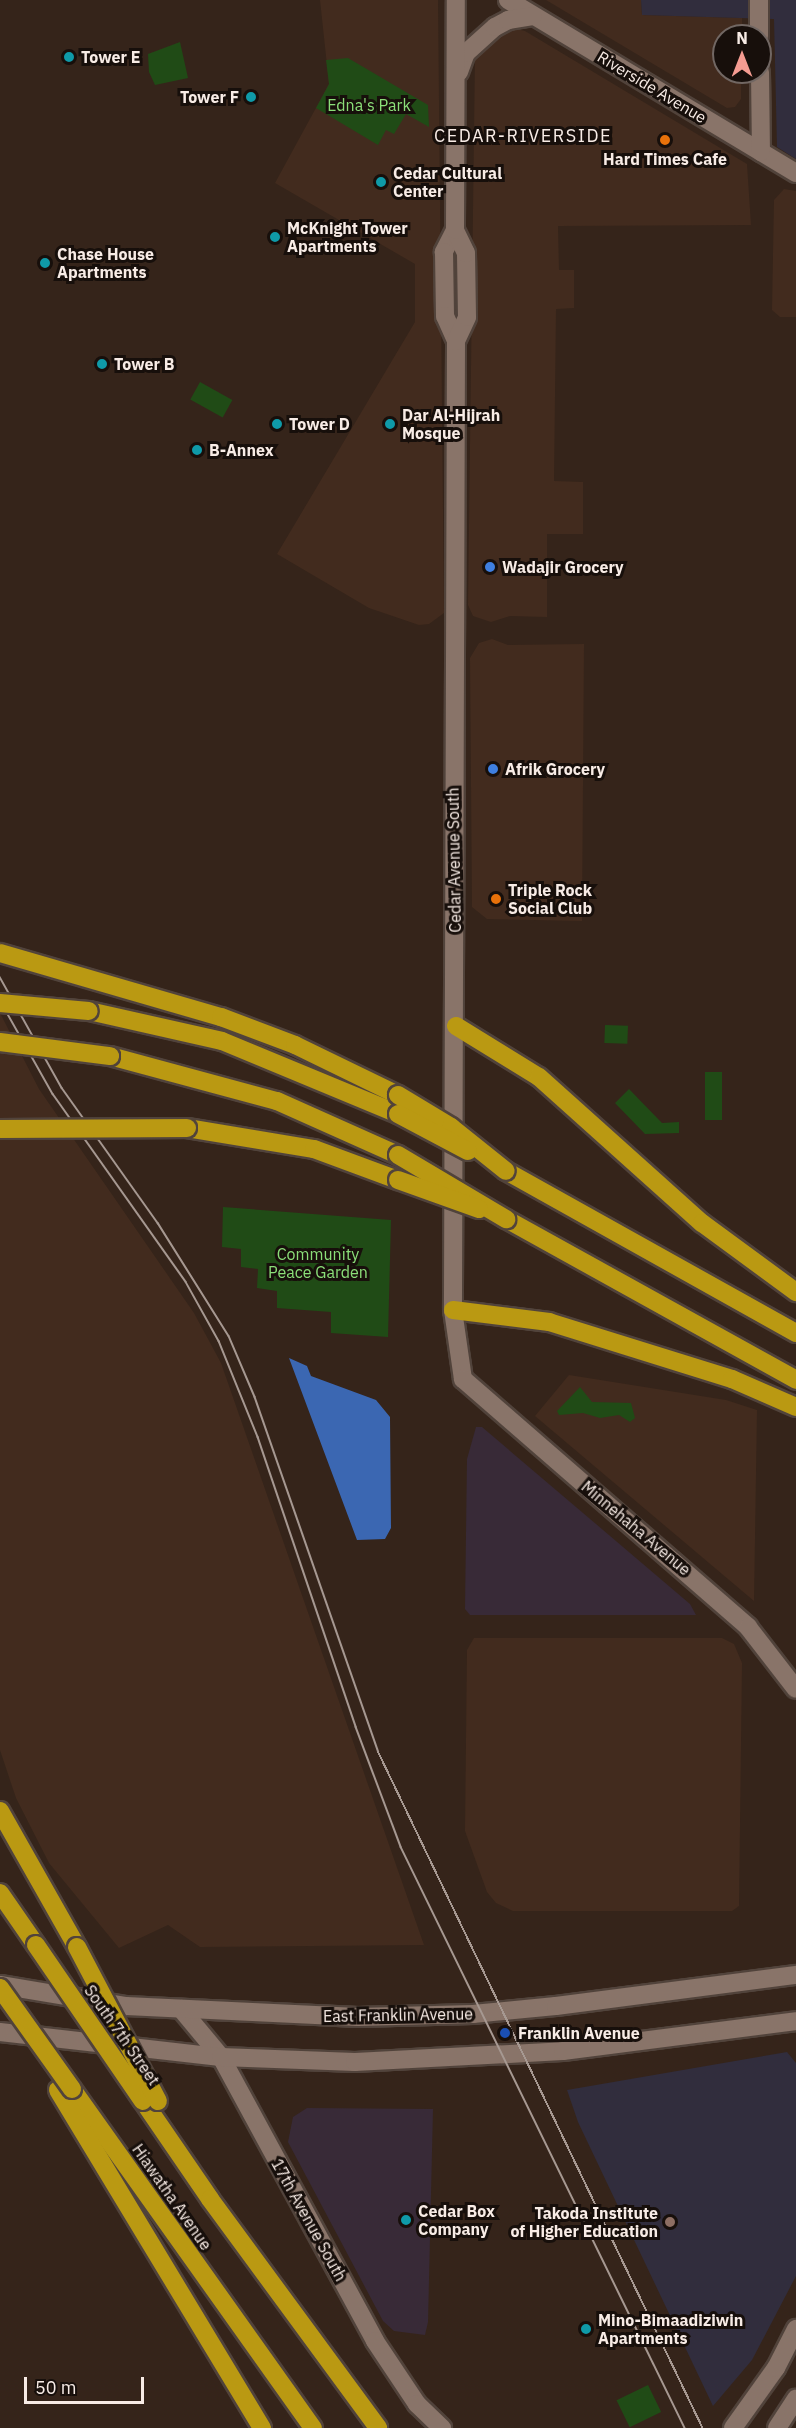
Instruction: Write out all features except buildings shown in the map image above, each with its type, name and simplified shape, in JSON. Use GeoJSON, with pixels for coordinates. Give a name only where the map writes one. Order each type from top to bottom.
{"type":"FeatureCollection","features":[{"type":"Feature","properties":{"kind":"highway"},"geometry":{"type":"LineString","coordinates":[[0,953],[250,1027],[398,1095],[451,1127],[506,1172]]}},
{"type":"Feature","properties":{"kind":"highway"},"geometry":{"type":"LineString","coordinates":[[0,1003],[89,1011],[222,1041],[398,1114],[796,1333]]}},
{"type":"Feature","properties":{"kind":"highway"},"geometry":{"type":"LineString","coordinates":[[456,1026],[539,1077],[702,1223],[796,1292]]}},
{"type":"Feature","properties":{"kind":"highway"},"geometry":{"type":"LineString","coordinates":[[0,1042],[110,1056],[277,1101],[398,1155],[506,1219],[796,1380]]}},
{"type":"Feature","properties":{"kind":"highway"},"geometry":{"type":"LineString","coordinates":[[0,1129],[187,1128],[314,1149],[506,1219]]}},
{"type":"Feature","properties":{"kind":"highway"},"geometry":{"type":"LineString","coordinates":[[453,1310],[549,1322],[732,1379],[796,1407]]}},
{"type":"Feature","properties":{"kind":"highway"},"geometry":{"type":"LineString","coordinates":[[0,1811],[77,1947],[151,2101]]}},
{"type":"Feature","properties":{"kind":"highway","name":"South 7th Street"},"geometry":{"type":"LineString","coordinates":[[0,1893],[36,1946],[151,2101],[210,2199]]}},
{"type":"Feature","properties":{"kind":"highway","name":"Hiawatha Avenue"},"geometry":{"type":"LineString","coordinates":[[0,1988],[65,2090],[313,2428]]}},
{"type":"Feature","properties":{"kind":"highway"},"geometry":{"type":"LineString","coordinates":[[65,2090],[262,2428]]}},
{"type":"Feature","properties":{"kind":"highway","name":"Hiawatha Avenue"},"geometry":{"type":"LineString","coordinates":[[210,2199],[378,2428]]}},
{"type":"Feature","properties":{"kind":"main road","name":"Cedar Avenue South"},"geometry":{"type":"LineString","coordinates":[[456,0],[455,230],[444,252],[445,316],[456,341],[452,727],[456,1026],[453,1310],[463,1379]]}},
{"type":"Feature","properties":{"kind":"main road","name":"Riverside Avenue"},"geometry":{"type":"LineString","coordinates":[[508,0],[796,173]]}},
{"type":"Feature","properties":{"kind":"main road"},"geometry":{"type":"LineString","coordinates":[[759,0],[759,24]]}},
{"type":"Feature","properties":{"kind":"main road"},"geometry":{"type":"LineString","coordinates":[[456,82],[466,52],[477,42],[508,20],[533,16]]}},
{"type":"Feature","properties":{"kind":"main road"},"geometry":{"type":"LineString","coordinates":[[760,84],[760,152]]}},
{"type":"Feature","properties":{"kind":"main road","name":"Minnehaha Avenue"},"geometry":{"type":"LineString","coordinates":[[463,1379],[748,1627],[796,1689]]}},
{"type":"Feature","properties":{"kind":"main road","name":"East Franklin Avenue"},"geometry":{"type":"LineString","coordinates":[[0,1988],[126,2006],[358,2017],[473,2014],[796,1975]]}},
{"type":"Feature","properties":{"kind":"main road","name":"17th Avenue South"},"geometry":{"type":"LineString","coordinates":[[181,2009],[221,2057],[375,2341],[417,2404],[442,2428]]}},
{"type":"Feature","properties":{"kind":"main road"},"geometry":{"type":"LineString","coordinates":[[0,2032],[221,2057],[439,2060],[563,2051],[796,2021]]}},
{"type":"Feature","properties":{"kind":"main road"},"geometry":{"type":"LineString","coordinates":[[733,2428],[776,2368],[796,2329]]}},
{"type":"Feature","properties":{"kind":"main road"},"geometry":{"type":"LineString","coordinates":[[777,2428],[796,2399]]}},
{"type":"Feature","properties":{"kind":"shaded area"},"geometry":{"type":"Polygon","coordinates":[[[320,0],[438,0],[444,613],[429,624],[419,625],[369,608],[277,554],[415,322],[415,264],[275,183],[329,84],[320,0]]]}},
{"type":"Feature","properties":{"kind":"shaded area"},"geometry":{"type":"Polygon","coordinates":[[[546,0],[641,0],[642,15],[742,18],[742,24],[712,24],[712,84],[741,84],[741,99],[735,107],[727,108],[546,0]]]}},
{"type":"Feature","properties":{"kind":"shaded area"},"geometry":{"type":"Polygon","coordinates":[[[641,0],[796,0],[796,159],[777,147],[774,19],[642,15],[641,0]]]}},
{"type":"Feature","properties":{"kind":"shaded area"},"geometry":{"type":"Polygon","coordinates":[[[513,28],[525,31],[747,164],[751,225],[558,226],[559,270],[574,270],[574,308],[556,309],[554,481],[583,482],[583,534],[547,534],[547,617],[510,616],[491,622],[473,616],[468,605],[475,54],[499,31],[513,28]]]}},
{"type":"Feature","properties":{"kind":"shaded area"},"geometry":{"type":"Polygon","coordinates":[[[784,189],[796,191],[796,317],[780,317],[772,310],[774,200],[784,189]]]}},
{"type":"Feature","properties":{"kind":"shaded area"},"geometry":{"type":"Polygon","coordinates":[[[492,639],[508,645],[584,644],[582,921],[487,919],[472,907],[470,658],[479,643],[492,639]]]}},
{"type":"Feature","properties":{"kind":"shaded area"},"geometry":{"type":"Polygon","coordinates":[[[0,1013],[39,1089],[194,1313],[221,1363],[424,1945],[200,1947],[168,1925],[119,1948],[49,1863],[16,1798],[0,1750],[0,1013]]]}},
{"type":"Feature","properties":{"kind":"shaded area"},"geometry":{"type":"Polygon","coordinates":[[[569,1375],[726,1400],[757,1410],[754,1601],[535,1416],[569,1375]]]}},
{"type":"Feature","properties":{"kind":"shaded area"},"geometry":{"type":"Polygon","coordinates":[[[476,1427],[482,1427],[690,1604],[696,1615],[470,1615],[465,1609],[467,1459],[476,1427]]]}},
{"type":"Feature","properties":{"kind":"shaded area"},"geometry":{"type":"Polygon","coordinates":[[[474,1638],[722,1638],[734,1644],[742,1663],[739,1906],[732,1911],[513,1911],[496,1903],[487,1892],[465,1831],[467,1650],[474,1638]]]}},
{"type":"Feature","properties":{"kind":"shaded area"},"geometry":{"type":"Polygon","coordinates":[[[787,2052],[796,2063],[796,2276],[752,2360],[713,2406],[578,2122],[567,2090],[787,2052]]]}},
{"type":"Feature","properties":{"kind":"shaded area"},"geometry":{"type":"Polygon","coordinates":[[[307,2108],[433,2109],[428,2322],[425,2335],[394,2331],[383,2321],[288,2142],[293,2117],[307,2108]]]}},
{"type":"Feature","properties":{"kind":"green space"},"geometry":{"type":"Polygon","coordinates":[[[180,42],[188,78],[155,85],[149,72],[148,54],[180,42]]]}},
{"type":"Feature","properties":{"kind":"green space","name":"Edna's Park"},"geometry":{"type":"Polygon","coordinates":[[[348,58],[428,105],[429,127],[406,114],[394,134],[386,130],[378,145],[316,108],[329,84],[326,60],[348,58]]]}},
{"type":"Feature","properties":{"kind":"green space"},"geometry":{"type":"Polygon","coordinates":[[[200,382],[232,400],[223,417],[190,399],[200,382]]]}},
{"type":"Feature","properties":{"kind":"green space"},"geometry":{"type":"Polygon","coordinates":[[[605,1025],[628,1026],[627,1044],[604,1043],[605,1025]]]}},
{"type":"Feature","properties":{"kind":"green space"},"geometry":{"type":"Polygon","coordinates":[[[705,1072],[722,1072],[722,1120],[705,1120],[705,1072]]]}},
{"type":"Feature","properties":{"kind":"green space"},"geometry":{"type":"Polygon","coordinates":[[[629,1089],[662,1123],[679,1122],[679,1133],[645,1134],[615,1103],[629,1089]]]}},
{"type":"Feature","properties":{"kind":"green space","name":"Community Peace Garden"},"geometry":{"type":"Polygon","coordinates":[[[223,1207],[391,1220],[388,1337],[331,1333],[331,1312],[277,1308],[277,1291],[257,1288],[258,1269],[241,1267],[241,1249],[222,1247],[223,1207]]]}},
{"type":"Feature","properties":{"kind":"green space"},"geometry":{"type":"Polygon","coordinates":[[[580,1387],[592,1402],[631,1403],[635,1418],[630,1422],[619,1415],[600,1418],[583,1413],[559,1415],[557,1411],[580,1387]]]}},
{"type":"Feature","properties":{"kind":"green space"},"geometry":{"type":"Polygon","coordinates":[[[648,2385],[661,2412],[630,2427],[617,2400],[648,2385]]]}},
{"type":"Feature","properties":{"kind":"water"},"geometry":{"type":"Polygon","coordinates":[[[289,1358],[307,1366],[311,1376],[376,1400],[390,1417],[391,1528],[385,1539],[357,1540],[289,1358]]]}},
{"type":"Feature","properties":{"kind":"tram line"},"geometry":{"type":"LineString","coordinates":[[0,977],[62,1088],[158,1223],[229,1336],[255,1397],[378,1751],[703,2428]]}},
{"type":"Feature","properties":{"kind":"tram line"},"geometry":{"type":"LineString","coordinates":[[0,1000],[53,1094],[186,1282],[219,1341],[258,1437],[356,1727],[401,1847],[685,2428]]}},
{"type":"Feature","properties":{"kind":"place","name":"Tower E"},"geometry":{"type":"Point","coordinates":[69,57]}},
{"type":"Feature","properties":{"kind":"place","name":"Tower F"},"geometry":{"type":"Point","coordinates":[251,97]}},
{"type":"Feature","properties":{"kind":"place","name":"Hard Times Cafe"},"geometry":{"type":"Point","coordinates":[665,140]}},
{"type":"Feature","properties":{"kind":"place","name":"Cedar Cultural Center"},"geometry":{"type":"Point","coordinates":[381,182]}},
{"type":"Feature","properties":{"kind":"place","name":"McKnight Tower Apartments"},"geometry":{"type":"Point","coordinates":[275,237]}},
{"type":"Feature","properties":{"kind":"place","name":"Chase House Apartments"},"geometry":{"type":"Point","coordinates":[45,263]}},
{"type":"Feature","properties":{"kind":"place","name":"Tower B"},"geometry":{"type":"Point","coordinates":[102,364]}},
{"type":"Feature","properties":{"kind":"place","name":"Tower D"},"geometry":{"type":"Point","coordinates":[277,424]}},
{"type":"Feature","properties":{"kind":"place","name":"Dar Al-Hijrah Mosque"},"geometry":{"type":"Point","coordinates":[390,424]}},
{"type":"Feature","properties":{"kind":"place","name":"B-Annex"},"geometry":{"type":"Point","coordinates":[197,450]}},
{"type":"Feature","properties":{"kind":"place","name":"Wadajir Grocery"},"geometry":{"type":"Point","coordinates":[490,567]}},
{"type":"Feature","properties":{"kind":"place","name":"Afrik Grocery"},"geometry":{"type":"Point","coordinates":[493,769]}},
{"type":"Feature","properties":{"kind":"place","name":"Triple Rock Social Club"},"geometry":{"type":"Point","coordinates":[496,899]}},
{"type":"Feature","properties":{"kind":"place","name":"Franklin Avenue"},"geometry":{"type":"Point","coordinates":[505,2033]}},
{"type":"Feature","properties":{"kind":"place","name":"Cedar Box Company"},"geometry":{"type":"Point","coordinates":[406,2220]}},
{"type":"Feature","properties":{"kind":"place","name":"Takoda Institute of Higher Education"},"geometry":{"type":"Point","coordinates":[670,2222]}},
{"type":"Feature","properties":{"kind":"place","name":"Mino-Bimaadiziwin Apartments"},"geometry":{"type":"Point","coordinates":[586,2329]}},
{"type":"Feature","properties":{"kind":"district","name":"CEDAR-RIVERSIDE"},"geometry":{"type":"Point","coordinates":[523,136]}}]}
